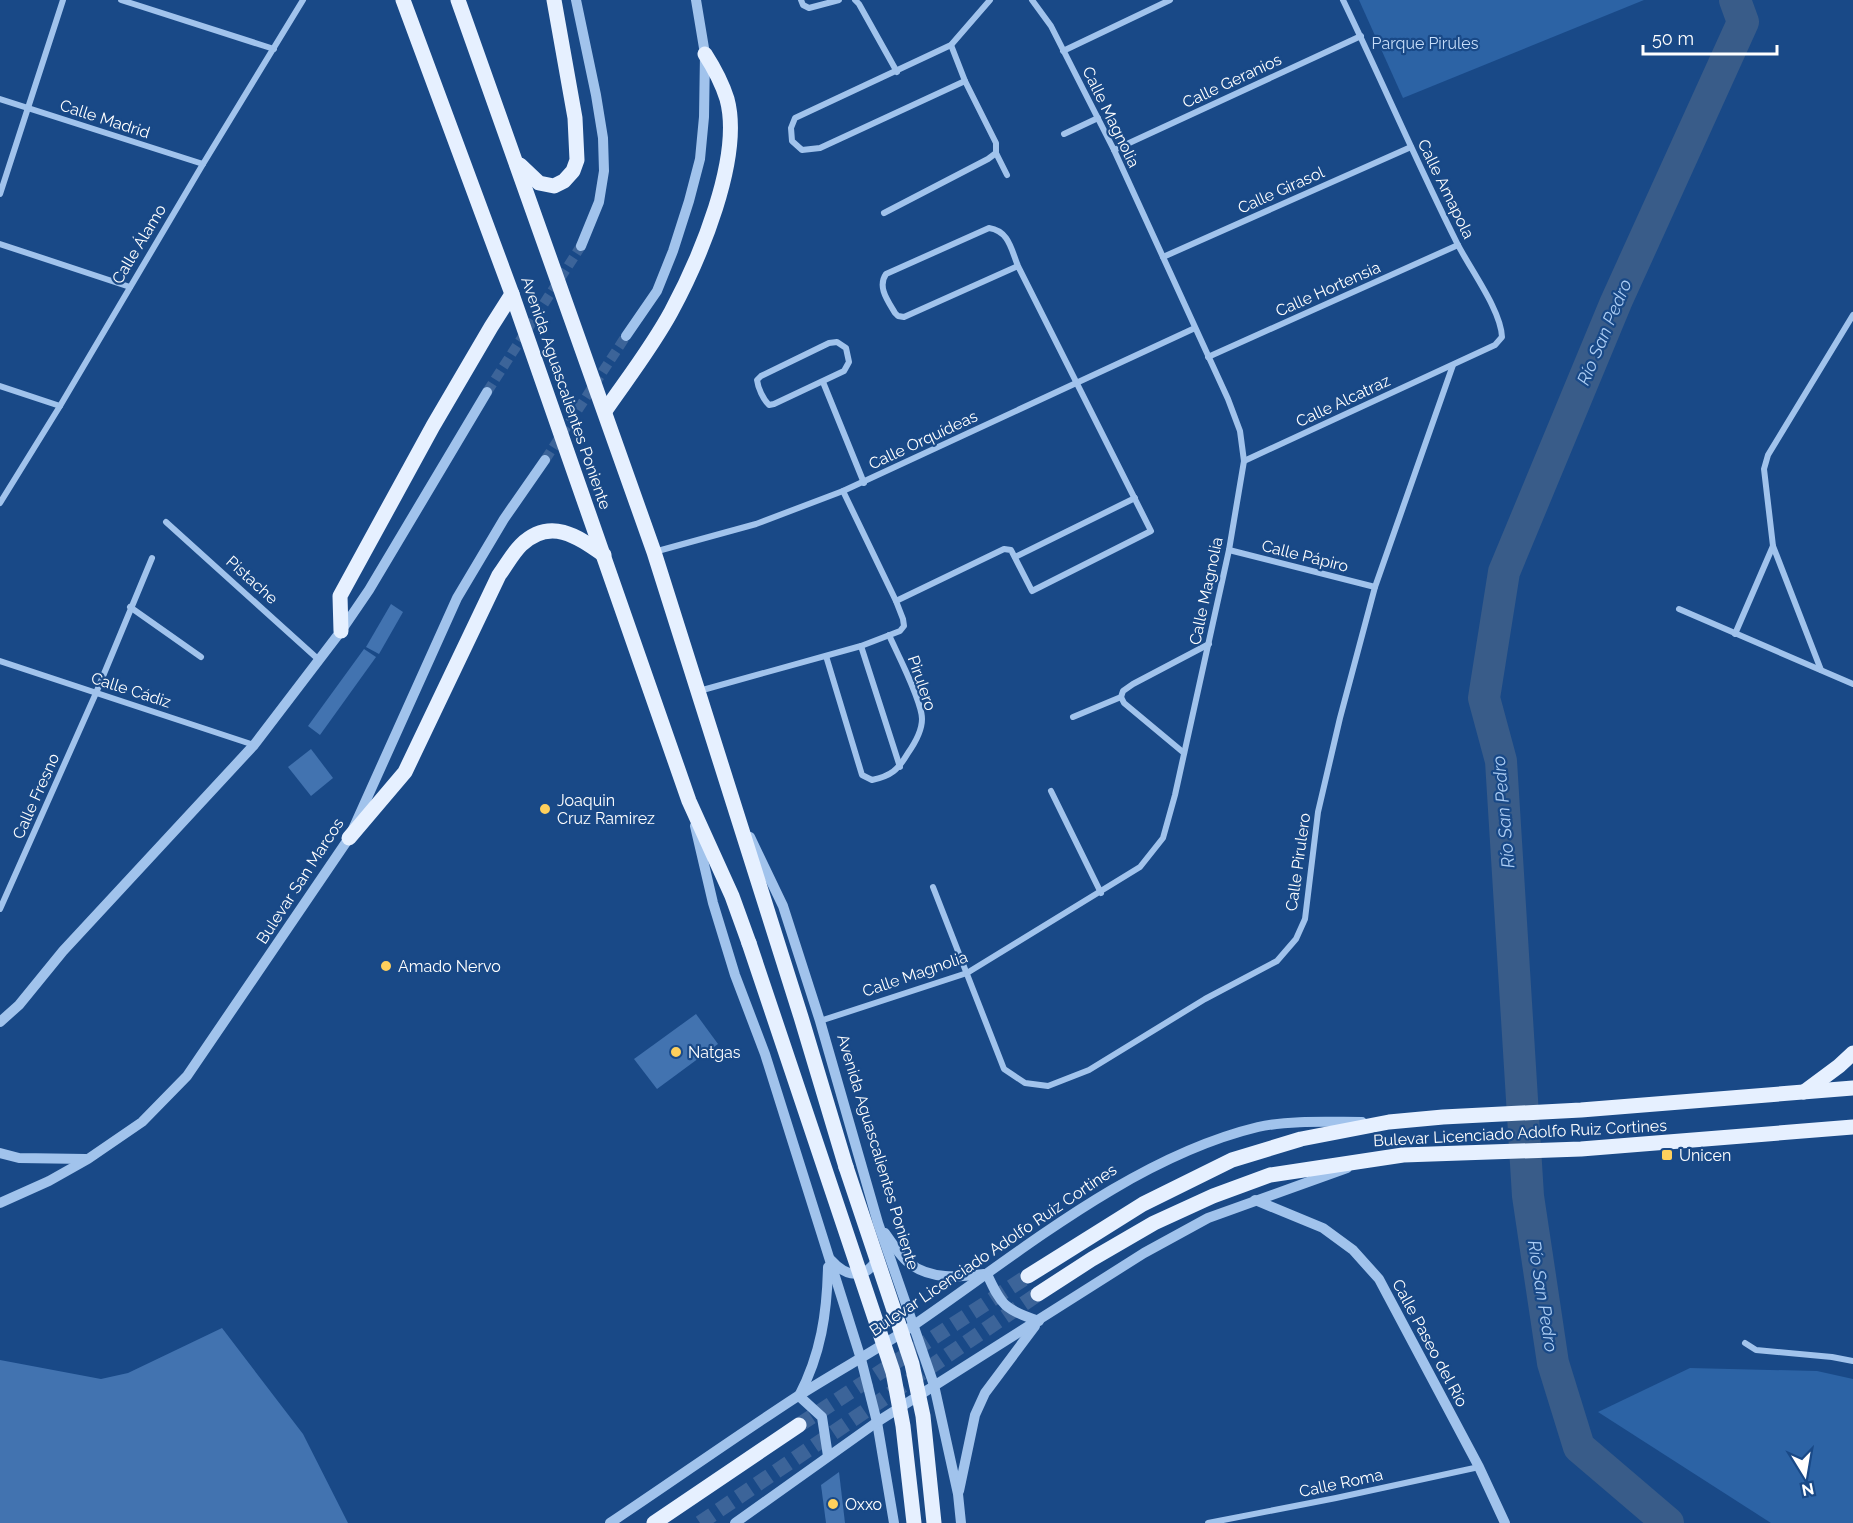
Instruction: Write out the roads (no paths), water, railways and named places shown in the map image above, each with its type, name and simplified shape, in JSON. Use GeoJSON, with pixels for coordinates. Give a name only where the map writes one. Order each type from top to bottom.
{"type":"FeatureCollection","features":[{"type":"Feature","properties":{"kind":"main road","name":"Avenida Aguascalientes Poniente"},"geometry":{"type":"LineString","coordinates":[[403,0],[512,294],[688,801],[732,896],[893,1372],[903,1426],[914,1523]]}},
{"type":"Feature","properties":{"kind":"main road","name":"Avenida Aguascalientes Poniente"},"geometry":{"type":"LineString","coordinates":[[458,0],[654,552],[846,1167],[912,1364],[923,1416],[934,1523]]}},
{"type":"Feature","properties":{"kind":"main road"},"geometry":{"type":"LineString","coordinates":[[517,162],[539,183],[554,186],[569,176],[577,159],[575,118],[554,0]]}},
{"type":"Feature","properties":{"kind":"main road"},"geometry":{"type":"LineString","coordinates":[[605,411],[670,314],[718,201],[728,159],[731,131],[727,100],[705,54]]}},
{"type":"Feature","properties":{"kind":"main road"},"geometry":{"type":"LineString","coordinates":[[341,631],[340,597],[439,416],[512,294]]}},
{"type":"Feature","properties":{"kind":"main road"},"geometry":{"type":"LineString","coordinates":[[349,838],[405,772],[499,575],[520,546],[534,535],[549,531],[564,532],[579,537],[604,555]]}},
{"type":"Feature","properties":{"kind":"main road"},"geometry":{"type":"LineString","coordinates":[[1803,1093],[1853,1053]]}},
{"type":"Feature","properties":{"kind":"main road","name":"Bulevar Licenciado Adolfo Ruiz Cortines"},"geometry":{"type":"LineString","coordinates":[[1028,1276],[1143,1204],[1232,1160],[1301,1140],[1389,1122],[1581,1110],[1853,1088]]}},
{"type":"Feature","properties":{"kind":"main road","name":"Bulevar Licenciado Adolfo Ruiz Cortines"},"geometry":{"type":"LineString","coordinates":[[1038,1294],[1154,1223],[1213,1196],[1270,1175],[1403,1155],[1581,1149],[1853,1127]]}},
{"type":"Feature","properties":{"kind":"main road"},"geometry":{"type":"LineString","coordinates":[[654,1523],[799,1425]]}},
{"type":"Feature","properties":{"kind":"street"},"geometry":{"type":"LineString","coordinates":[[0,194],[63,0]]}},
{"type":"Feature","properties":{"kind":"street"},"geometry":{"type":"LineString","coordinates":[[121,0],[274,49]]}},
{"type":"Feature","properties":{"kind":"street","name":"Calle Álamo"},"geometry":{"type":"LineString","coordinates":[[0,503],[60,406],[202,164],[303,0]]}},
{"type":"Feature","properties":{"kind":"street"},"geometry":{"type":"LineString","coordinates":[[576,0],[596,95],[603,138],[604,171],[598,202],[581,246]]}},
{"type":"Feature","properties":{"kind":"street"},"geometry":{"type":"LineString","coordinates":[[626,336],[657,291],[674,251],[700,159],[704,117],[705,54],[696,0]]}},
{"type":"Feature","properties":{"kind":"street"},"geometry":{"type":"LineString","coordinates":[[801,0],[803,5],[809,8],[839,0]]}},
{"type":"Feature","properties":{"kind":"street"},"geometry":{"type":"LineString","coordinates":[[855,0],[897,72]]}},
{"type":"Feature","properties":{"kind":"street"},"geometry":{"type":"LineString","coordinates":[[965,81],[820,148],[802,150],[792,141],[791,128],[795,118],[951,45],[990,0]]}},
{"type":"Feature","properties":{"kind":"street","name":"Calle Magnolia"},"geometry":{"type":"LineString","coordinates":[[820,1021],[967,973],[1140,867],[1162,838],[1175,795],[1229,550],[1244,461],[1240,431],[1228,399],[1114,150],[1051,26],[1032,0]]}},
{"type":"Feature","properties":{"kind":"street"},"geometry":{"type":"LineString","coordinates":[[1063,51],[1170,0]]}},
{"type":"Feature","properties":{"kind":"street","name":"Calle Amapola"},"geometry":{"type":"LineString","coordinates":[[1343,0],[1458,245],[1501,327],[1502,337],[1495,345],[1453,365]]}},
{"type":"Feature","properties":{"kind":"street","name":"Calle Geranios"},"geometry":{"type":"LineString","coordinates":[[1114,150],[1361,36]]}},
{"type":"Feature","properties":{"kind":"street"},"geometry":{"type":"LineString","coordinates":[[951,45],[965,81],[996,142],[996,153],[1007,175]]}},
{"type":"Feature","properties":{"kind":"street","name":"Calle Madrid"},"geometry":{"type":"LineString","coordinates":[[0,99],[202,164]]}},
{"type":"Feature","properties":{"kind":"street"},"geometry":{"type":"LineString","coordinates":[[1064,134],[1098,118]]}},
{"type":"Feature","properties":{"kind":"street","name":"Calle Girasol"},"geometry":{"type":"LineString","coordinates":[[1163,257],[1411,147]]}},
{"type":"Feature","properties":{"kind":"street"},"geometry":{"type":"LineString","coordinates":[[884,213],[996,153]]}},
{"type":"Feature","properties":{"kind":"street"},"geometry":{"type":"LineString","coordinates":[[896,601],[1004,549],[1011,550],[1032,591],[1151,531],[1018,266],[1006,235],[998,229],[989,228],[886,274],[882,280],[882,287],[894,314],[904,317],[1018,266]]}},
{"type":"Feature","properties":{"kind":"street"},"geometry":{"type":"LineString","coordinates":[[0,244],[130,287]]}},
{"type":"Feature","properties":{"kind":"street","name":"Calle Hortensia"},"geometry":{"type":"LineString","coordinates":[[1208,357],[1458,245]]}},
{"type":"Feature","properties":{"kind":"street"},"geometry":{"type":"LineString","coordinates":[[1821,670],[1773,546],[1764,470],[1768,454],[1852,321]]}},
{"type":"Feature","properties":{"kind":"street","name":"Calle Orquídeas"},"geometry":{"type":"LineString","coordinates":[[654,552],[756,524],[864,483],[1195,328]]}},
{"type":"Feature","properties":{"kind":"street"},"geometry":{"type":"LineString","coordinates":[[837,342],[846,348],[849,362],[844,370],[822,382],[769,405],[757,380],[837,342]]}},
{"type":"Feature","properties":{"kind":"street","name":"Calle Alcatraz"},"geometry":{"type":"LineString","coordinates":[[1244,461],[1453,365]]}},
{"type":"Feature","properties":{"kind":"street","name":"Calle Pirulero"},"geometry":{"type":"LineString","coordinates":[[933,887],[1004,1069],[1025,1083],[1048,1086],[1089,1070],[1205,999],[1277,961],[1296,939],[1305,919],[1318,812],[1340,718],[1375,587],[1453,365]]}},
{"type":"Feature","properties":{"kind":"street"},"geometry":{"type":"LineString","coordinates":[[822,382],[864,483]]}},
{"type":"Feature","properties":{"kind":"street"},"geometry":{"type":"LineString","coordinates":[[0,386],[60,406]]}},
{"type":"Feature","properties":{"kind":"street"},"geometry":{"type":"LineString","coordinates":[[0,1029],[63,951],[254,745],[319,660],[369,590],[487,392]]}},
{"type":"Feature","properties":{"kind":"street","name":"Bulevar San Marcos"},"geometry":{"type":"LineString","coordinates":[[0,1203],[49,1181],[88,1159],[142,1122],[187,1076],[349,838],[457,598],[504,519],[545,460]]}},
{"type":"Feature","properties":{"kind":"street"},"geometry":{"type":"LineString","coordinates":[[698,691],[861,646],[900,631],[904,626],[896,601],[843,491]]}},
{"type":"Feature","properties":{"kind":"street"},"geometry":{"type":"LineString","coordinates":[[1015,557],[1135,498]]}},
{"type":"Feature","properties":{"kind":"street","name":"Pistache"},"geometry":{"type":"LineString","coordinates":[[166,522],[319,660]]}},
{"type":"Feature","properties":{"kind":"street"},"geometry":{"type":"LineString","coordinates":[[1735,634],[1773,546]]}},
{"type":"Feature","properties":{"kind":"street","name":"Calle Pápiro"},"geometry":{"type":"LineString","coordinates":[[1229,550],[1375,587]]}},
{"type":"Feature","properties":{"kind":"street","name":"Calle Fresno"},"geometry":{"type":"LineString","coordinates":[[0,909],[96,693],[152,558]]}},
{"type":"Feature","properties":{"kind":"street"},"geometry":{"type":"LineString","coordinates":[[130,607],[201,657]]}},
{"type":"Feature","properties":{"kind":"street"},"geometry":{"type":"LineString","coordinates":[[1679,609],[1853,684]]}},
{"type":"Feature","properties":{"kind":"street","name":"Pirulero"},"geometry":{"type":"LineString","coordinates":[[890,635],[919,706],[922,719],[916,740],[900,767]]}},
{"type":"Feature","properties":{"kind":"street"},"geometry":{"type":"LineString","coordinates":[[1184,753],[1124,703],[1121,697],[1123,690],[1209,644]]}},
{"type":"Feature","properties":{"kind":"street"},"geometry":{"type":"LineString","coordinates":[[826,656],[862,775],[872,780],[886,777],[900,767],[861,646]]}},
{"type":"Feature","properties":{"kind":"street","name":"Calle Cádiz"},"geometry":{"type":"LineString","coordinates":[[0,661],[254,745]]}},
{"type":"Feature","properties":{"kind":"street"},"geometry":{"type":"LineString","coordinates":[[1073,717],[1121,697]]}},
{"type":"Feature","properties":{"kind":"street"},"geometry":{"type":"LineString","coordinates":[[1051,791],[1101,892]]}},
{"type":"Feature","properties":{"kind":"street","name":"Avenida Aguascalientes Poniente"},"geometry":{"type":"LineString","coordinates":[[688,801],[713,903],[735,975],[765,1054],[861,1359],[878,1422],[894,1523]]}},
{"type":"Feature","properties":{"kind":"street","name":"Avenida Aguascalientes Poniente"},"geometry":{"type":"LineString","coordinates":[[733,801],[783,906],[820,1021],[878,1223],[934,1385],[958,1494],[961,1523]]}},
{"type":"Feature","properties":{"kind":"street"},"geometry":{"type":"LineString","coordinates":[[0,1022],[18,1005]]}},
{"type":"Feature","properties":{"kind":"street","name":"Bulevar Licenciado Adolfo Ruiz Cortines"},"geometry":{"type":"LineString","coordinates":[[610,1523],[799,1396],[913,1325],[1078,1211],[1170,1159],[1211,1142],[1259,1127],[1308,1122],[1389,1122]]}},
{"type":"Feature","properties":{"kind":"street"},"geometry":{"type":"LineString","coordinates":[[0,1153],[19,1158],[88,1159]]}},
{"type":"Feature","properties":{"kind":"street"},"geometry":{"type":"LineString","coordinates":[[735,1523],[828,1456],[934,1385],[1144,1253],[1208,1218],[1366,1160]]}},
{"type":"Feature","properties":{"kind":"street","name":"Calle Paseo del Río"},"geometry":{"type":"LineString","coordinates":[[1255,1200],[1323,1228],[1353,1250],[1379,1279],[1479,1467],[1505,1523]]}},
{"type":"Feature","properties":{"kind":"street"},"geometry":{"type":"LineString","coordinates":[[829,1257],[839,1269],[852,1274],[871,1267],[878,1259],[878,1223]]}},
{"type":"Feature","properties":{"kind":"street"},"geometry":{"type":"LineString","coordinates":[[878,1223],[907,1262],[922,1271],[944,1276],[962,1277],[987,1274],[1004,1304],[1016,1314],[1039,1321]]}},
{"type":"Feature","properties":{"kind":"street"},"geometry":{"type":"LineString","coordinates":[[828,1456],[822,1417],[799,1396],[811,1373],[818,1350],[828,1289],[829,1257]]}},
{"type":"Feature","properties":{"kind":"street"},"geometry":{"type":"LineString","coordinates":[[958,1494],[975,1415],[985,1393],[1039,1321]]}},
{"type":"Feature","properties":{"kind":"street"},"geometry":{"type":"LineString","coordinates":[[1745,1343],[1756,1350],[1853,1361]]}},
{"type":"Feature","properties":{"kind":"street","name":"Calle Roma"},"geometry":{"type":"LineString","coordinates":[[1208,1523],[1479,1467]]}},
{"type":"Feature","properties":{"kind":"waterway","name":"Río San Pedro"},"geometry":{"type":"LineString","coordinates":[[1668,1523],[1579,1447],[1553,1363],[1528,1196],[1501,761],[1484,698],[1504,572],[1616,302],[1743,22],[1735,0]]}},
{"type":"Feature","properties":{"kind":"tunnel"},"geometry":{"type":"LineString","coordinates":[[487,392],[581,246]]}},
{"type":"Feature","properties":{"kind":"tunnel"},"geometry":{"type":"LineString","coordinates":[[545,460],[626,336]]}},
{"type":"Feature","properties":{"kind":"tunnel"},"geometry":{"type":"LineString","coordinates":[[799,1425],[1028,1276]]}},
{"type":"Feature","properties":{"kind":"tunnel"},"geometry":{"type":"LineString","coordinates":[[700,1523],[1038,1294]]}},
{"type":"Feature","properties":{"kind":"place","name":"Joaquin Cruz Ramirez"},"geometry":{"type":"Point","coordinates":[545,809]}},
{"type":"Feature","properties":{"kind":"place","name":"Amado Nervo"},"geometry":{"type":"Point","coordinates":[386,966]}},
{"type":"Feature","properties":{"kind":"place","name":"Natgas"},"geometry":{"type":"Point","coordinates":[676,1052]}},
{"type":"Feature","properties":{"kind":"place","name":"Unicen"},"geometry":{"type":"Point","coordinates":[1667,1155]}},
{"type":"Feature","properties":{"kind":"place","name":"Oxxo"},"geometry":{"type":"Point","coordinates":[833,1504]}},
{"type":"Feature","properties":{"kind":"park label","name":"Parque Pirules"},"geometry":{"type":"Point","coordinates":[1425,43]}}]}
